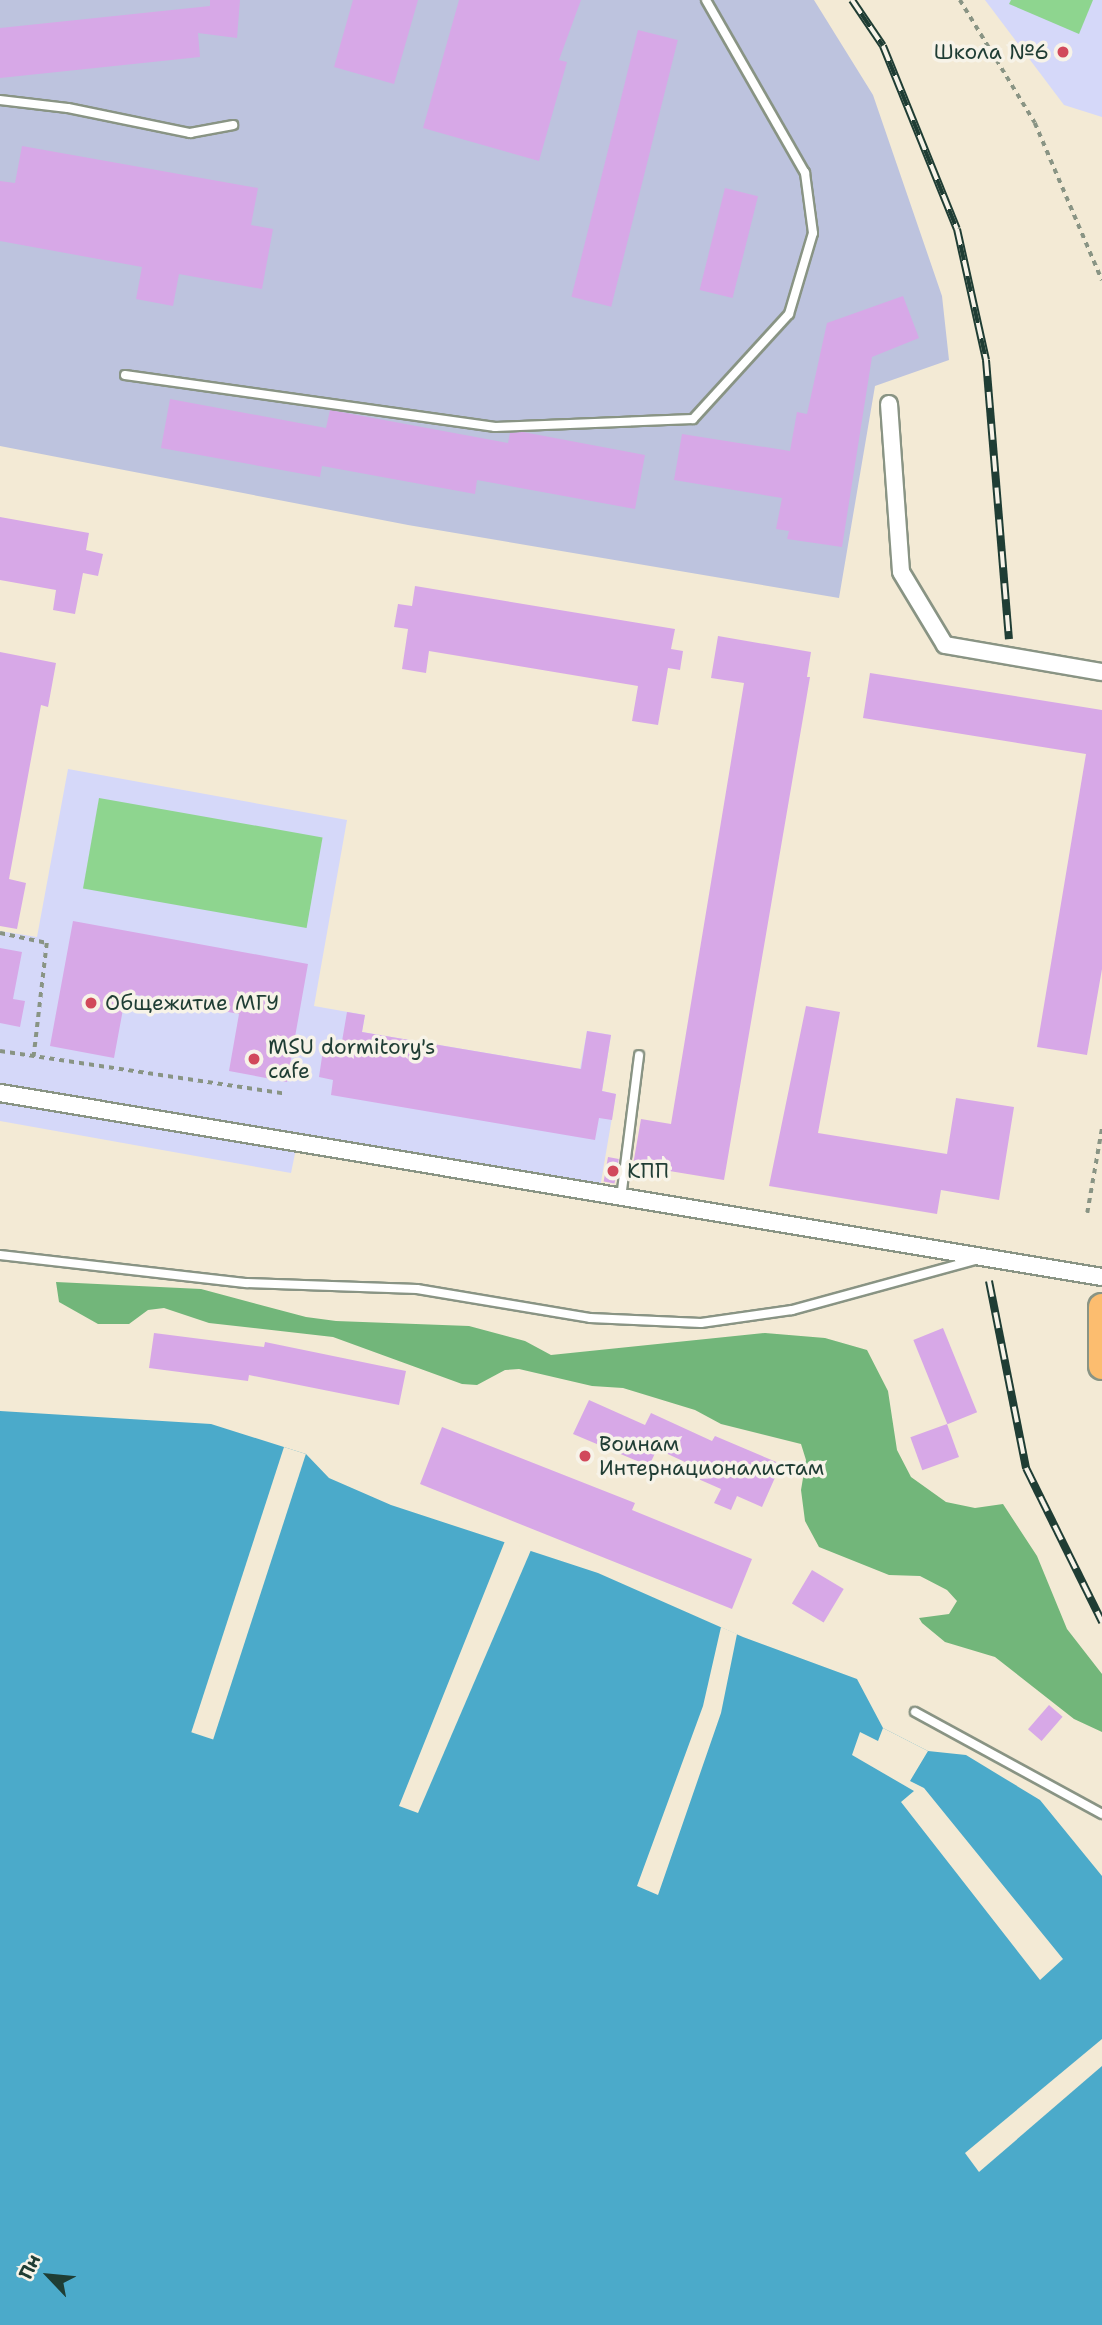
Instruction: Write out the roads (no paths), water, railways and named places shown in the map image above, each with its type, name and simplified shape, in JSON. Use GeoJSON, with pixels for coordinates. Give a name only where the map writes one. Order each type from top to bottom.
{"type":"FeatureCollection","features":[{"type":"Feature","properties":{"kind":"main road"},"geometry":{"type":"LineString","coordinates":[[1102,1307],[1102,1366]]}},
{"type":"Feature","properties":{"kind":"street"},"geometry":{"type":"LineString","coordinates":[[889,404],[901,572],[945,645],[1102,672]]}},
{"type":"Feature","properties":{"kind":"street"},"geometry":{"type":"LineString","coordinates":[[0,1093],[621,1198],[830,1228],[978,1259],[1102,1277]]}},
{"type":"Feature","properties":{"kind":"lane"},"geometry":{"type":"LineString","coordinates":[[125,375],[495,426],[693,419],[789,314],[813,233],[805,173],[706,0]]}},
{"type":"Feature","properties":{"kind":"lane"},"geometry":{"type":"LineString","coordinates":[[0,100],[68,108],[190,133],[233,125]]}},
{"type":"Feature","properties":{"kind":"lane"},"geometry":{"type":"LineString","coordinates":[[621,1198],[639,1055]]}},
{"type":"Feature","properties":{"kind":"lane"},"geometry":{"type":"LineString","coordinates":[[0,1255],[247,1283],[417,1289],[590,1318],[701,1323],[792,1311],[978,1259]]}},
{"type":"Feature","properties":{"kind":"lane"},"geometry":{"type":"LineString","coordinates":[[915,1713],[1102,1814]]}},
{"type":"Feature","properties":{"kind":"water"},"geometry":{"type":"Polygon","coordinates":[[[0,1411],[211,1424],[306,1454],[329,1478],[391,1505],[598,1573],[743,1637],[857,1679],[883,1728],[928,1751],[966,1755],[1040,1800],[1102,1876],[1102,2325],[0,2325],[0,1411]]]}},
{"type":"Feature","properties":{"kind":"railway"},"geometry":{"type":"LineString","coordinates":[[852,0],[883,46],[957,229],[986,360],[1009,639]]}},
{"type":"Feature","properties":{"kind":"railway"},"geometry":{"type":"LineString","coordinates":[[989,1281],[1026,1468],[1102,1622]]}},
{"type":"Feature","properties":{"kind":"place","name":"Школа №6"},"geometry":{"type":"Point","coordinates":[1063,52]}},
{"type":"Feature","properties":{"kind":"place","name":"Общежитие МГУ"},"geometry":{"type":"Point","coordinates":[91,1003]}},
{"type":"Feature","properties":{"kind":"place","name":"MSU dormitory's cafe"},"geometry":{"type":"Point","coordinates":[254,1059]}},
{"type":"Feature","properties":{"kind":"place","name":"КПП"},"geometry":{"type":"Point","coordinates":[613,1171]}},
{"type":"Feature","properties":{"kind":"place","name":"Воинам Интернационалистам"},"geometry":{"type":"Point","coordinates":[585,1456]}}]}
